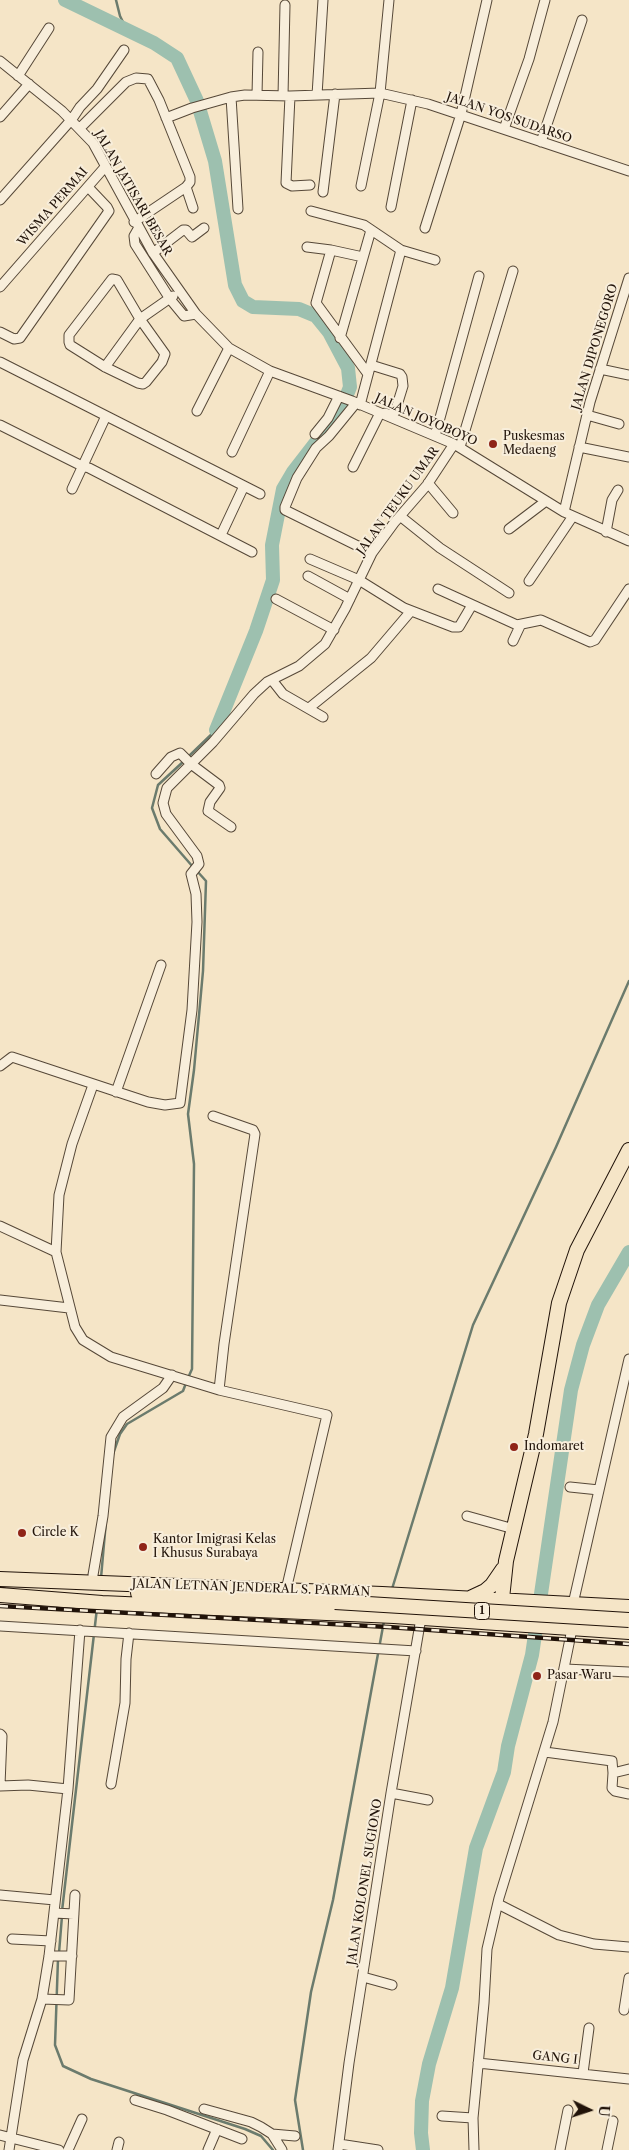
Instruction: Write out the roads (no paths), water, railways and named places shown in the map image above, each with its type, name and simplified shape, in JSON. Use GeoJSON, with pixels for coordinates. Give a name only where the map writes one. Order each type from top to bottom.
{"type":"FeatureCollection","features":[{"type":"Feature","properties":{"kind":"highway"},"geometry":{"type":"LineString","coordinates":[[469,1599],[478,1596],[492,1585],[503,1570],[536,1434],[559,1303],[577,1250],[629,1150]]}},
{"type":"Feature","properties":{"kind":"highway"},"geometry":{"type":"LineString","coordinates":[[499,1624],[506,1561]]}},
{"type":"Feature","properties":{"kind":"highway"},"geometry":{"type":"LineString","coordinates":[[506,1561],[509,1579],[523,1601],[511,1610],[510,1615],[519,1625]]}},
{"type":"Feature","properties":{"kind":"highway","name":"1"},"geometry":{"type":"LineString","coordinates":[[0,1579],[53,1582],[95,1591],[335,1602],[629,1620]]}},
{"type":"Feature","properties":{"kind":"highway","name":"JALAN LETNAN JENDERAL S. PARMAN"},"geometry":{"type":"LineString","coordinates":[[0,1595],[50,1598],[95,1591],[286,1590],[629,1607]]}},
{"type":"Feature","properties":{"kind":"highway","name":"JALAN LETNAN JENDERAL S. PARMAN"},"geometry":{"type":"LineString","coordinates":[[95,1591],[378,1616],[629,1632]]}},
{"type":"Feature","properties":{"kind":"street"},"geometry":{"type":"LineString","coordinates":[[317,95],[324,0]]}},
{"type":"Feature","properties":{"kind":"street"},"geometry":{"type":"LineString","coordinates":[[361,186],[380,93],[389,0]]}},
{"type":"Feature","properties":{"kind":"street"},"geometry":{"type":"LineString","coordinates":[[425,228],[461,114],[487,0]]}},
{"type":"Feature","properties":{"kind":"street"},"geometry":{"type":"LineString","coordinates":[[504,129],[529,58],[545,0]]}},
{"type":"Feature","properties":{"kind":"street"},"geometry":{"type":"LineString","coordinates":[[285,5],[286,183],[292,186],[310,186]]}},
{"type":"Feature","properties":{"kind":"street"},"geometry":{"type":"LineString","coordinates":[[541,142],[582,20]]}},
{"type":"Feature","properties":{"kind":"street"},"geometry":{"type":"LineString","coordinates":[[18,76],[48,28]]}},
{"type":"Feature","properties":{"kind":"street"},"geometry":{"type":"LineString","coordinates":[[0,200],[97,89],[124,50]]}},
{"type":"Feature","properties":{"kind":"street"},"geometry":{"type":"LineString","coordinates":[[257,95],[258,52]]}},
{"type":"Feature","properties":{"kind":"street","name":"JALAN JATISARI BESAR"},"geometry":{"type":"LineString","coordinates":[[0,61],[72,119],[93,143],[136,225],[153,253],[196,314],[229,348],[270,371],[340,397]]}},
{"type":"Feature","properties":{"kind":"street"},"geometry":{"type":"LineString","coordinates":[[80,128],[126,82],[143,77],[148,79],[166,118],[190,177],[190,182],[136,225],[135,244],[170,299],[184,316],[196,314]]}},
{"type":"Feature","properties":{"kind":"street"},"geometry":{"type":"LineString","coordinates":[[0,117],[30,84]]}},
{"type":"Feature","properties":{"kind":"street","name":"JALAN YOS SUDARSO"},"geometry":{"type":"LineString","coordinates":[[166,118],[192,108],[231,97],[380,93],[461,114],[629,171]]}},
{"type":"Feature","properties":{"kind":"street"},"geometry":{"type":"LineString","coordinates":[[323,192],[335,94]]}},
{"type":"Feature","properties":{"kind":"street"},"geometry":{"type":"LineString","coordinates":[[231,97],[238,209]]}},
{"type":"Feature","properties":{"kind":"street"},"geometry":{"type":"LineString","coordinates":[[391,207],[412,100]]}},
{"type":"Feature","properties":{"kind":"street","name":"WISMA PERMAI"},"geometry":{"type":"LineString","coordinates":[[0,287],[106,167]]}},
{"type":"Feature","properties":{"kind":"street"},"geometry":{"type":"LineString","coordinates":[[0,332],[14,340],[20,338],[108,211],[107,207],[88,186]]}},
{"type":"Feature","properties":{"kind":"street"},"geometry":{"type":"LineString","coordinates":[[186,187],[193,208]]}},
{"type":"Feature","properties":{"kind":"street"},"geometry":{"type":"LineString","coordinates":[[311,211],[358,223],[388,240],[401,250],[435,260]]}},
{"type":"Feature","properties":{"kind":"street"},"geometry":{"type":"LineString","coordinates":[[153,253],[182,230],[186,230],[192,237],[204,228]]}},
{"type":"Feature","properties":{"kind":"street"},"geometry":{"type":"LineString","coordinates":[[340,338],[371,230]]}},
{"type":"Feature","properties":{"kind":"street"},"geometry":{"type":"LineString","coordinates":[[307,247],[331,250],[363,258]]}},
{"type":"Feature","properties":{"kind":"street"},"geometry":{"type":"LineString","coordinates":[[331,250],[316,303],[340,338],[370,370],[400,374],[402,377],[403,386],[395,412],[389,414],[357,402]]}},
{"type":"Feature","properties":{"kind":"street"},"geometry":{"type":"LineString","coordinates":[[372,553],[285,510],[297,478],[316,448],[329,436],[357,402],[370,370],[401,250]]}},
{"type":"Feature","properties":{"kind":"street","name":"JALAN TEUKU UMAR"},"geometry":{"type":"LineString","coordinates":[[116,1092],[165,1105],[176,1105],[181,1102],[192,1010],[197,922],[197,905],[191,875],[199,864],[197,856],[168,819],[163,803],[167,788],[188,761],[235,717],[254,694],[270,681],[299,666],[325,644],[334,630],[372,553],[457,446],[513,271]]}},
{"type":"Feature","properties":{"kind":"street"},"geometry":{"type":"LineString","coordinates":[[435,436],[479,276]]}},
{"type":"Feature","properties":{"kind":"street","name":"JALAN DIPONEGORO"},"geometry":{"type":"LineString","coordinates":[[564,512],[587,415],[611,330],[627,298],[629,278]]}},
{"type":"Feature","properties":{"kind":"street"},"geometry":{"type":"LineString","coordinates":[[112,279],[117,280],[140,319],[164,350],[165,356],[143,384],[138,384],[105,366],[70,345],[68,339],[112,279]]}},
{"type":"Feature","properties":{"kind":"street"},"geometry":{"type":"LineString","coordinates":[[105,366],[140,319],[179,292]]}},
{"type":"Feature","properties":{"kind":"street"},"geometry":{"type":"LineString","coordinates":[[197,411],[229,348]]}},
{"type":"Feature","properties":{"kind":"street"},"geometry":{"type":"LineString","coordinates":[[0,362],[260,494]]}},
{"type":"Feature","properties":{"kind":"street"},"geometry":{"type":"LineString","coordinates":[[600,369],[629,375]]}},
{"type":"Feature","properties":{"kind":"street"},"geometry":{"type":"LineString","coordinates":[[232,452],[270,371]]}},
{"type":"Feature","properties":{"kind":"street"},"geometry":{"type":"LineString","coordinates":[[315,434],[328,418],[340,397]]}},
{"type":"Feature","properties":{"kind":"street","name":"JALAN JOYOBOYO"},"geometry":{"type":"LineString","coordinates":[[340,397],[357,402],[457,446],[564,512],[606,532],[629,540]]}},
{"type":"Feature","properties":{"kind":"street"},"geometry":{"type":"LineString","coordinates":[[354,467],[380,413]]}},
{"type":"Feature","properties":{"kind":"street"},"geometry":{"type":"LineString","coordinates":[[587,415],[620,424]]}},
{"type":"Feature","properties":{"kind":"street"},"geometry":{"type":"LineString","coordinates":[[72,489],[85,465],[106,416]]}},
{"type":"Feature","properties":{"kind":"street"},"geometry":{"type":"LineString","coordinates":[[0,419],[14,429],[252,552]]}},
{"type":"Feature","properties":{"kind":"street"},"geometry":{"type":"LineString","coordinates":[[0,425],[14,429]]}},
{"type":"Feature","properties":{"kind":"street"},"geometry":{"type":"LineString","coordinates":[[579,448],[629,457]]}},
{"type":"Feature","properties":{"kind":"street"},"geometry":{"type":"LineString","coordinates":[[428,483],[453,514]]}},
{"type":"Feature","properties":{"kind":"street"},"geometry":{"type":"LineString","coordinates":[[221,535],[244,486]]}},
{"type":"Feature","properties":{"kind":"street"},"geometry":{"type":"LineString","coordinates":[[606,532],[612,500],[618,490]]}},
{"type":"Feature","properties":{"kind":"street"},"geometry":{"type":"LineString","coordinates":[[509,529],[546,501]]}},
{"type":"Feature","properties":{"kind":"street"},"geometry":{"type":"LineString","coordinates":[[400,516],[440,548],[509,593]]}},
{"type":"Feature","properties":{"kind":"street"},"geometry":{"type":"LineString","coordinates":[[529,581],[573,516]]}},
{"type":"Feature","properties":{"kind":"street"},"geometry":{"type":"LineString","coordinates":[[310,559],[359,580],[412,611],[457,628],[472,604]]}},
{"type":"Feature","properties":{"kind":"street"},"geometry":{"type":"LineString","coordinates":[[308,576],[350,599]]}},
{"type":"Feature","properties":{"kind":"street"},"geometry":{"type":"LineString","coordinates":[[438,589],[520,626],[540,620],[586,642],[592,642],[629,589]]}},
{"type":"Feature","properties":{"kind":"street"},"geometry":{"type":"LineString","coordinates":[[276,599],[334,630]]}},
{"type":"Feature","properties":{"kind":"street"},"geometry":{"type":"LineString","coordinates":[[309,708],[371,658],[412,611]]}},
{"type":"Feature","properties":{"kind":"street"},"geometry":{"type":"LineString","coordinates":[[513,641],[520,626]]}},
{"type":"Feature","properties":{"kind":"street"},"geometry":{"type":"LineString","coordinates":[[270,681],[283,694],[303,707],[309,708],[324,717]]}},
{"type":"Feature","properties":{"kind":"street"},"geometry":{"type":"LineString","coordinates":[[156,774],[177,753],[219,785],[220,788],[210,802],[208,810],[231,827]]}},
{"type":"Feature","properties":{"kind":"street"},"geometry":{"type":"LineString","coordinates":[[0,1066],[12,1057],[56,1070],[116,1092],[161,965]]}},
{"type":"Feature","properties":{"kind":"street"},"geometry":{"type":"LineString","coordinates":[[93,1085],[65,1167],[59,1195],[56,1252],[75,1326],[83,1340],[111,1357],[176,1376],[196,1384],[327,1415],[286,1590]]}},
{"type":"Feature","properties":{"kind":"street"},"geometry":{"type":"LineString","coordinates":[[213,1116],[253,1130],[255,1134],[219,1390]]}},
{"type":"Feature","properties":{"kind":"street"},"geometry":{"type":"LineString","coordinates":[[0,1226],[56,1252]]}},
{"type":"Feature","properties":{"kind":"street"},"geometry":{"type":"LineString","coordinates":[[0,1300],[69,1308]]}},
{"type":"Feature","properties":{"kind":"street"},"geometry":{"type":"LineString","coordinates":[[573,1604],[629,1359]]}},
{"type":"Feature","properties":{"kind":"street"},"geometry":{"type":"LineString","coordinates":[[95,1591],[111,1437],[123,1417],[163,1388],[176,1376]]}},
{"type":"Feature","properties":{"kind":"street"},"geometry":{"type":"LineString","coordinates":[[570,1487],[599,1490]]}},
{"type":"Feature","properties":{"kind":"street"},"geometry":{"type":"LineString","coordinates":[[467,1516],[514,1529]]}},
{"type":"Feature","properties":{"kind":"street","name":"JALAN KOLONEL SUGIONO"},"geometry":{"type":"LineString","coordinates":[[338,2147],[391,1793],[421,1618]]}},
{"type":"Feature","properties":{"kind":"street"},"geometry":{"type":"LineString","coordinates":[[0,1626],[97,1630],[416,1651]]}},
{"type":"Feature","properties":{"kind":"street"},"geometry":{"type":"LineString","coordinates":[[474,2150],[472,2118],[487,1949],[498,1904],[545,1752],[565,1669],[572,1629]]}},
{"type":"Feature","properties":{"kind":"street"},"geometry":{"type":"LineString","coordinates":[[9,2150],[23,2060],[42,1999],[60,1955],[64,1914],[55,1900],[84,1630]]}},
{"type":"Feature","properties":{"kind":"street"},"geometry":{"type":"LineString","coordinates":[[111,1784],[124,1704],[129,1633]]}},
{"type":"Feature","properties":{"kind":"street"},"geometry":{"type":"LineString","coordinates":[[565,1669],[629,1672]]}},
{"type":"Feature","properties":{"kind":"street"},"geometry":{"type":"LineString","coordinates":[[0,1734],[2,1736],[0,1786],[28,1785],[68,1789]]}},
{"type":"Feature","properties":{"kind":"street"},"geometry":{"type":"LineString","coordinates":[[545,1752],[612,1761],[613,1790],[629,1794]]}},
{"type":"Feature","properties":{"kind":"street"},"geometry":{"type":"LineString","coordinates":[[613,1773],[629,1769]]}},
{"type":"Feature","properties":{"kind":"street"},"geometry":{"type":"LineString","coordinates":[[391,1793],[428,1800]]}},
{"type":"Feature","properties":{"kind":"street"},"geometry":{"type":"LineString","coordinates":[[0,1895],[55,1900]]}},
{"type":"Feature","properties":{"kind":"street"},"geometry":{"type":"LineString","coordinates":[[51,1941],[75,1895]]}},
{"type":"Feature","properties":{"kind":"street"},"geometry":{"type":"LineString","coordinates":[[498,1904],[559,1935],[594,1944],[629,1948]]}},
{"type":"Feature","properties":{"kind":"street"},"geometry":{"type":"LineString","coordinates":[[12,1939],[51,1941]]}},
{"type":"Feature","properties":{"kind":"street"},"geometry":{"type":"LineString","coordinates":[[42,1999],[69,2000],[60,1955],[51,1941]]}},
{"type":"Feature","properties":{"kind":"street"},"geometry":{"type":"LineString","coordinates":[[363,1977],[392,1985]]}},
{"type":"Feature","properties":{"kind":"street"},"geometry":{"type":"LineString","coordinates":[[624,2010],[629,1978]]}},
{"type":"Feature","properties":{"kind":"street"},"geometry":{"type":"LineString","coordinates":[[583,2073],[588,2028]]}},
{"type":"Feature","properties":{"kind":"street","name":"GANG I"},"geometry":{"type":"LineString","coordinates":[[478,2063],[629,2079]]}},
{"type":"Feature","properties":{"kind":"street"},"geometry":{"type":"LineString","coordinates":[[135,2100],[167,2110],[242,2139]]}},
{"type":"Feature","properties":{"kind":"street"},"geometry":{"type":"LineString","coordinates":[[204,2109],[250,2122],[272,2134],[295,2136]]}},
{"type":"Feature","properties":{"kind":"street"},"geometry":{"type":"LineString","coordinates":[[560,2150],[568,2110]]}},
{"type":"Feature","properties":{"kind":"street"},"geometry":{"type":"LineString","coordinates":[[442,2116],[472,2118]]}},
{"type":"Feature","properties":{"kind":"street"},"geometry":{"type":"LineString","coordinates":[[68,2150],[82,2119]]}},
{"type":"Feature","properties":{"kind":"street"},"geometry":{"type":"LineString","coordinates":[[607,2150],[613,2121]]}},
{"type":"Feature","properties":{"kind":"street"},"geometry":{"type":"LineString","coordinates":[[208,2150],[217,2129]]}},
{"type":"Feature","properties":{"kind":"street"},"geometry":{"type":"LineString","coordinates":[[272,2134],[282,2150]]}},
{"type":"Feature","properties":{"kind":"street"},"geometry":{"type":"LineString","coordinates":[[0,2135],[59,2150]]}},
{"type":"Feature","properties":{"kind":"street"},"geometry":{"type":"LineString","coordinates":[[338,2147],[378,2150]]}},
{"type":"Feature","properties":{"kind":"waterway"},"geometry":{"type":"LineString","coordinates":[[65,0],[154,43],[177,58],[197,101],[215,161],[235,285],[243,301],[253,307],[299,309],[316,316],[329,332],[348,368],[350,387],[341,410],[293,472],[283,489],[272,545],[273,580],[256,631],[216,730]]}},
{"type":"Feature","properties":{"kind":"waterway"},"geometry":{"type":"LineString","coordinates":[[116,0],[120,16],[128,32]]}},
{"type":"Feature","properties":{"kind":"waterway"},"geometry":{"type":"LineString","coordinates":[[188,757],[216,730]]}},
{"type":"Feature","properties":{"kind":"waterway"},"geometry":{"type":"LineString","coordinates":[[184,761],[158,785],[152,808],[160,829],[193,867]]}},
{"type":"Feature","properties":{"kind":"waterway"},"geometry":{"type":"LineString","coordinates":[[188,1378],[192,1369],[194,1164],[188,1114],[203,971],[206,881],[197,871]]}},
{"type":"Feature","properties":{"kind":"waterway"},"geometry":{"type":"LineString","coordinates":[[392,1589],[473,1325],[556,1147],[629,981]]}},
{"type":"Feature","properties":{"kind":"waterway"},"geometry":{"type":"LineString","coordinates":[[423,2150],[421,2133],[422,2101],[429,2064],[452,1988],[476,1848],[504,1772],[508,1746],[532,1655],[571,1390],[583,1345],[598,1305],[629,1252]]}},
{"type":"Feature","properties":{"kind":"waterway"},"geometry":{"type":"LineString","coordinates":[[113,1454],[120,1434],[127,1424],[183,1391],[186,1383]]}},
{"type":"Feature","properties":{"kind":"waterway"},"geometry":{"type":"LineString","coordinates":[[101,1578],[106,1521]]}},
{"type":"Feature","properties":{"kind":"waterway"},"geometry":{"type":"LineString","coordinates":[[62,1911],[97,1608]]}},
{"type":"Feature","properties":{"kind":"waterway"},"geometry":{"type":"LineString","coordinates":[[303,2150],[295,2100],[311,1992],[333,1900],[384,1621]]}},
{"type":"Feature","properties":{"kind":"waterway"},"geometry":{"type":"LineString","coordinates":[[59,1953],[62,1916]]}},
{"type":"Feature","properties":{"kind":"waterway"},"geometry":{"type":"LineString","coordinates":[[58,1959],[55,2045],[63,2066],[91,2079],[245,2129],[261,2136],[273,2150]]}},
{"type":"Feature","properties":{"kind":"railway"},"geometry":{"type":"LineString","coordinates":[[0,1606],[388,1627],[629,1644]]}},
{"type":"Feature","properties":{"kind":"place","name":"Puskesmas Medaeng"},"geometry":{"type":"Point","coordinates":[493,444]}},
{"type":"Feature","properties":{"kind":"place","name":"Indomaret"},"geometry":{"type":"Point","coordinates":[514,1447]}},
{"type":"Feature","properties":{"kind":"place","name":"Circle K"},"geometry":{"type":"Point","coordinates":[22,1533]}},
{"type":"Feature","properties":{"kind":"place","name":"Kantor Imigrasi Kelas I Khusus Surabaya"},"geometry":{"type":"Point","coordinates":[143,1547]}},
{"type":"Feature","properties":{"kind":"place","name":"Pasar Waru"},"geometry":{"type":"Point","coordinates":[537,1676]}}]}
